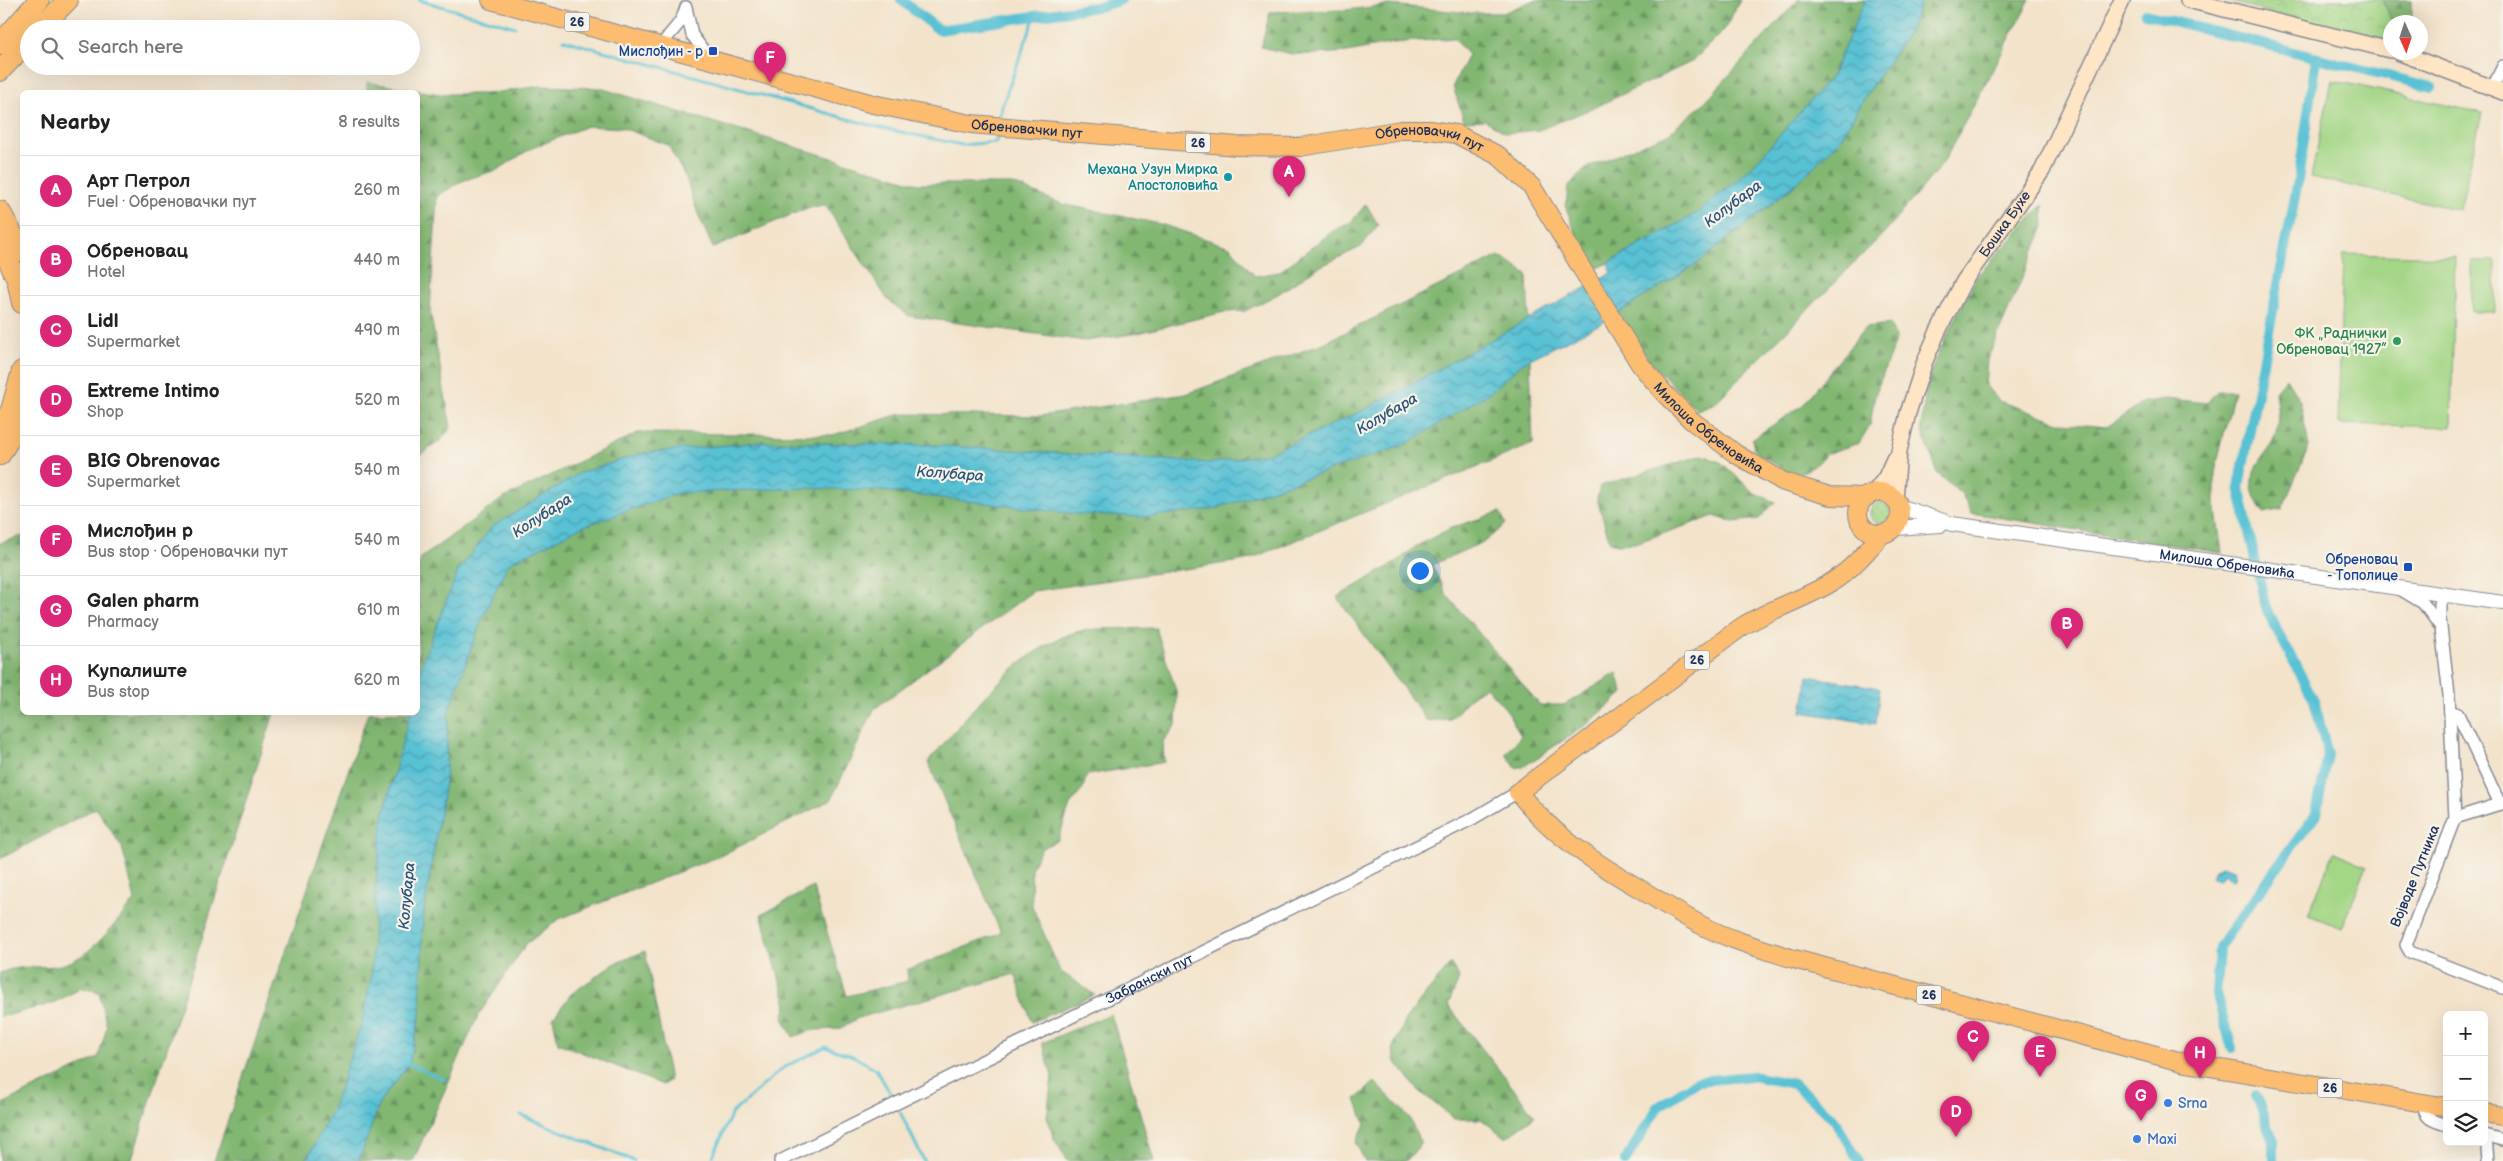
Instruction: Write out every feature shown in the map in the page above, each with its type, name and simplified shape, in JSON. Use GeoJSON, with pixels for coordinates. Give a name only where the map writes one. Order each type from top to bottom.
{"type":"FeatureCollection","features":[{"type":"Feature","properties":{"kind":"highway"},"geometry":{"type":"LineString","coordinates":[[48,20],[68,0]]}},
{"type":"Feature","properties":{"kind":"highway"},"geometry":{"type":"LineString","coordinates":[[0,23],[38,1]]}},
{"type":"Feature","properties":{"kind":"highway"},"geometry":{"type":"LineString","coordinates":[[21,20],[38,1]]}},
{"type":"Feature","properties":{"kind":"highway"},"geometry":{"type":"LineString","coordinates":[[0,44],[20,21]]}},
{"type":"Feature","properties":{"kind":"highway"},"geometry":{"type":"LineString","coordinates":[[0,71],[20,50]]}},
{"type":"Feature","properties":{"kind":"highway"},"geometry":{"type":"LineString","coordinates":[[0,211],[20,247]]}},
{"type":"Feature","properties":{"kind":"highway"},"geometry":{"type":"LineString","coordinates":[[0,241],[17,280],[20,294]]}},
{"type":"Feature","properties":{"kind":"highway"},"geometry":{"type":"LineString","coordinates":[[0,430],[11,410],[20,378]]}},
{"type":"Feature","properties":{"kind":"highway"},"geometry":{"type":"LineString","coordinates":[[0,455],[20,421]]}},
{"type":"Feature","properties":{"kind":"main road","name":"Обреновачки пут"},"geometry":{"type":"LineString","coordinates":[[491,0],[663,45],[873,104],[941,119],[999,127],[1222,145],[1274,147],[1327,143],[1401,130],[1445,132],[1467,138],[1504,160],[1532,187],[1548,209],[1631,349]]}},
{"type":"Feature","properties":{"kind":"main road","name":"Бошка Бухе"},"geometry":{"type":"LineString","coordinates":[[1870,495],[1886,477],[1898,451],[1914,389],[1938,331],[1964,282],[2042,171],[2122,0]]}},
{"type":"Feature","properties":{"kind":"main road"},"geometry":{"type":"LineString","coordinates":[[2188,0],[2383,48]]}},
{"type":"Feature","properties":{"kind":"main road"},"geometry":{"type":"LineString","coordinates":[[2419,60],[2498,90]]}},
{"type":"Feature","properties":{"kind":"main road","name":"Милоша Обреновића"},"geometry":{"type":"LineString","coordinates":[[1631,349],[1664,393],[1703,430],[1747,462],[1862,523]]}},
{"type":"Feature","properties":{"kind":"main road","name":"Бошка Бухе"},"geometry":{"type":"LineString","coordinates":[[1897,502],[1898,451]]}},
{"type":"Feature","properties":{"kind":"main road","name":"Милоша Обреновића"},"geometry":{"type":"LineString","coordinates":[[1801,489],[1835,497],[1870,495]]}},
{"type":"Feature","properties":{"kind":"main road","name":"26"},"geometry":{"type":"LineString","coordinates":[[1870,495],[1887,494],[1897,502]]}},
{"type":"Feature","properties":{"kind":"main road"},"geometry":{"type":"LineString","coordinates":[[1846,570],[1862,523],[1859,508],[1870,495]]}},
{"type":"Feature","properties":{"kind":"main road"},"geometry":{"type":"LineString","coordinates":[[1888,531],[1900,517],[1897,502]]}},
{"type":"Feature","properties":{"kind":"main road","name":"26"},"geometry":{"type":"LineString","coordinates":[[1862,523],[1872,533],[1888,531]]}},
{"type":"Feature","properties":{"kind":"main road","name":"26"},"geometry":{"type":"LineString","coordinates":[[1888,531],[1857,561],[1823,587],[1764,614],[1740,628],[1518,792],[1534,812],[1562,838],[1593,862],[1702,926],[1755,947],[1812,964],[2186,1063],[2443,1105]]}},
{"type":"Feature","properties":{"kind":"main road"},"geometry":{"type":"LineString","coordinates":[[2488,1114],[2503,1116]]}},
{"type":"Feature","properties":{"kind":"street"},"geometry":{"type":"LineString","coordinates":[[663,45],[680,24],[686,4]]}},
{"type":"Feature","properties":{"kind":"street"},"geometry":{"type":"LineString","coordinates":[[686,4],[692,35],[710,59]]}},
{"type":"Feature","properties":{"kind":"street"},"geometry":{"type":"LineString","coordinates":[[2498,90],[2503,66]]}},
{"type":"Feature","properties":{"kind":"street","name":"Милоша Обреновића"},"geometry":{"type":"LineString","coordinates":[[1897,502],[1952,524],[2503,603]]}},
{"type":"Feature","properties":{"kind":"street","name":"Милоша Обреновића"},"geometry":{"type":"LineString","coordinates":[[1888,531],[1952,524]]}},
{"type":"Feature","properties":{"kind":"street"},"geometry":{"type":"LineString","coordinates":[[2398,588],[2423,603],[2440,626]]}},
{"type":"Feature","properties":{"kind":"street","name":"Војводе Путника"},"geometry":{"type":"LineString","coordinates":[[2444,594],[2440,609],[2440,626],[2450,711],[2455,818],[2406,945],[2410,952],[2503,988]]}},
{"type":"Feature","properties":{"kind":"street"},"geometry":{"type":"LineString","coordinates":[[2450,711],[2458,714],[2501,804],[2455,818]]}},
{"type":"Feature","properties":{"kind":"street","name":"Забрански пут"},"geometry":{"type":"LineString","coordinates":[[780,1161],[1472,819],[1518,792]]}},
{"type":"Feature","properties":{"kind":"street"},"geometry":{"type":"LineString","coordinates":[[2423,1102],[2425,1112],[2431,1120],[2443,1124]]}},
{"type":"Feature","properties":{"kind":"street"},"geometry":{"type":"LineString","coordinates":[[2488,1137],[2503,1140]]}},
{"type":"Feature","properties":{"kind":"street"},"geometry":{"type":"LineString","coordinates":[[2486,1146],[2488,1161]]}},
{"type":"Feature","properties":{"kind":"green space"},"geometry":{"type":"Polygon","coordinates":[[[1534,0],[1740,0],[1725,29],[1693,61],[1598,106],[1539,130],[1506,133],[1485,120],[1464,121],[1453,86],[1468,55],[1454,38],[1393,43],[1347,52],[1317,54],[1292,54],[1261,47],[1270,12],[1345,10],[1390,5],[1470,13],[1503,13],[1534,0]]]}},
{"type":"Feature","properties":{"kind":"green space"},"geometry":{"type":"Polygon","coordinates":[[[1798,0],[1865,0],[1832,76],[1750,169],[1697,213],[1596,269],[1589,267],[1566,208],[1568,186],[1586,168],[1668,134],[1703,104],[1798,0]]]}},
{"type":"Feature","properties":{"kind":"green space"},"geometry":{"type":"Polygon","coordinates":[[[1921,0],[2030,0],[1943,163],[1885,232],[1715,403],[1697,410],[1650,362],[1618,312],[1698,263],[1796,184],[1839,141],[1869,90],[1910,30],[1921,0]]]}},
{"type":"Feature","properties":{"kind":"green space"},"geometry":{"type":"Polygon","coordinates":[[[2225,0],[2383,0],[2389,15],[2383,15],[2383,43],[2225,0]]]}},
{"type":"Feature","properties":{"kind":"green space"},"geometry":{"type":"Polygon","coordinates":[[[2383,0],[2412,0],[2412,15],[2389,15],[2383,0]]]}},
{"type":"Feature","properties":{"kind":"green space"},"geometry":{"type":"Polygon","coordinates":[[[2332,80],[2482,113],[2460,210],[2311,177],[2332,80]]]}},
{"type":"Feature","properties":{"kind":"green space"},"geometry":{"type":"Polygon","coordinates":[[[367,82],[415,90],[367,90],[367,82]]]}},
{"type":"Feature","properties":{"kind":"green space"},"geometry":{"type":"Polygon","coordinates":[[[541,86],[600,88],[918,184],[1013,184],[1062,204],[1160,224],[1230,247],[1255,276],[1279,272],[1333,231],[1351,222],[1366,204],[1378,225],[1361,247],[1317,268],[1278,294],[1245,311],[1224,312],[1138,333],[1086,341],[909,316],[888,300],[825,205],[805,209],[713,248],[698,214],[686,178],[668,145],[623,128],[587,126],[530,149],[499,169],[462,181],[437,196],[430,311],[451,428],[440,441],[420,455],[420,91],[439,94],[485,94],[541,86]]]}},
{"type":"Feature","properties":{"kind":"green space"},"geometry":{"type":"Polygon","coordinates":[[[2043,205],[2044,227],[1987,360],[1985,385],[1999,401],[2062,423],[2107,427],[2144,402],[2167,399],[2207,403],[2217,391],[2234,391],[2215,472],[2215,504],[2222,553],[1971,513],[1962,494],[1938,474],[1921,428],[1927,382],[1938,353],[1978,275],[2043,205]]]}},
{"type":"Feature","properties":{"kind":"green space","name":"ФК „Раднички Обреновац 1927”"},"geometry":{"type":"Polygon","coordinates":[[[2343,254],[2455,257],[2451,427],[2338,424],[2343,254]]]}},
{"type":"Feature","properties":{"kind":"green space"},"geometry":{"type":"Polygon","coordinates":[[[1499,256],[1527,274],[1533,444],[1247,560],[1033,591],[874,709],[831,800],[722,855],[559,919],[526,944],[478,1016],[413,1161],[214,1161],[367,715],[420,715],[421,558],[502,499],[638,433],[833,435],[900,414],[1040,416],[1186,394],[1324,343],[1499,256]]]}},
{"type":"Feature","properties":{"kind":"green space"},"geometry":{"type":"Polygon","coordinates":[[[2472,261],[2495,261],[2495,312],[2472,312],[2472,261]]]}},
{"type":"Feature","properties":{"kind":"green space"},"geometry":{"type":"Polygon","coordinates":[[[1890,324],[1896,339],[1875,395],[1870,425],[1859,443],[1828,453],[1813,467],[1800,473],[1789,473],[1759,454],[1754,448],[1752,439],[1803,405],[1866,327],[1890,324]]]}},
{"type":"Feature","properties":{"kind":"green space"},"geometry":{"type":"Polygon","coordinates":[[[2286,378],[2300,401],[2309,446],[2282,509],[2264,513],[2255,498],[2252,486],[2253,475],[2274,438],[2278,417],[2275,391],[2286,378]]]}},
{"type":"Feature","properties":{"kind":"green space"},"geometry":{"type":"Polygon","coordinates":[[[1703,455],[1722,463],[1753,492],[1775,502],[1759,519],[1733,522],[1714,516],[1635,543],[1618,544],[1610,542],[1597,499],[1600,486],[1703,455]]]}},
{"type":"Feature","properties":{"kind":"green space"},"geometry":{"type":"Polygon","coordinates":[[[1876,503],[1884,503],[1890,509],[1890,517],[1884,523],[1876,523],[1870,517],[1870,509],[1876,503]]]}},
{"type":"Feature","properties":{"kind":"green space"},"geometry":{"type":"Polygon","coordinates":[[[1500,512],[1506,524],[1485,541],[1432,565],[1446,594],[1540,705],[1564,705],[1617,673],[1623,693],[1588,724],[1526,765],[1516,768],[1506,754],[1521,736],[1506,709],[1486,687],[1472,696],[1451,719],[1427,721],[1337,597],[1395,563],[1415,547],[1451,528],[1500,512]]]}},
{"type":"Feature","properties":{"kind":"green space"},"geometry":{"type":"Polygon","coordinates":[[[20,537],[20,715],[273,715],[131,1161],[0,1161],[0,1105],[98,1058],[107,1027],[99,992],[82,988],[51,1004],[0,1017],[0,973],[22,968],[61,965],[72,961],[102,939],[135,900],[122,847],[96,808],[0,859],[0,543],[20,537]]]}},
{"type":"Feature","properties":{"kind":"green space"},"geometry":{"type":"Polygon","coordinates":[[[1156,628],[1177,694],[1176,725],[1163,741],[1164,762],[1087,775],[1082,790],[1070,805],[1058,840],[1041,849],[1031,869],[1032,906],[1060,971],[1095,995],[1032,1022],[1015,974],[858,1018],[839,1029],[813,1030],[793,1037],[783,1018],[787,1005],[761,915],[813,887],[847,996],[908,981],[907,970],[1001,933],[928,762],[994,687],[1013,669],[1054,641],[1083,630],[1156,628]]]}},
{"type":"Feature","properties":{"kind":"green space"},"geometry":{"type":"Polygon","coordinates":[[[2334,852],[2367,866],[2342,928],[2308,915],[2334,852]]]}},
{"type":"Feature","properties":{"kind":"green space"},"geometry":{"type":"Polygon","coordinates":[[[645,951],[670,1080],[663,1085],[558,1043],[553,1018],[571,994],[614,964],[645,951]]]}},
{"type":"Feature","properties":{"kind":"green space"},"geometry":{"type":"Polygon","coordinates":[[[1451,963],[1459,979],[1448,1005],[1535,1116],[1506,1138],[1481,1119],[1454,1119],[1417,1089],[1394,1060],[1393,1047],[1408,1016],[1451,963]]]}},
{"type":"Feature","properties":{"kind":"green space"},"geometry":{"type":"Polygon","coordinates":[[[1111,1014],[1154,1161],[1068,1161],[1054,1139],[1047,1117],[1052,1076],[1042,1043],[1111,1014]]]}},
{"type":"Feature","properties":{"kind":"green space"},"geometry":{"type":"Polygon","coordinates":[[[1375,1082],[1409,1117],[1421,1144],[1406,1161],[1365,1161],[1356,1143],[1365,1124],[1356,1099],[1375,1082]]]}},
{"type":"Feature","properties":{"kind":"water","name":"Колубара"},"geometry":{"type":"Polygon","coordinates":[[[1865,0],[1921,0],[1910,30],[1869,90],[1839,141],[1796,184],[1698,263],[1600,324],[1524,362],[1490,392],[1405,445],[1214,509],[1146,517],[1077,514],[882,491],[808,488],[678,493],[579,528],[508,564],[481,621],[449,710],[445,782],[423,918],[420,1018],[409,1064],[380,1102],[359,1161],[306,1161],[333,1108],[362,1022],[371,978],[376,886],[383,817],[409,715],[420,715],[420,672],[422,663],[458,571],[492,527],[580,473],[643,453],[759,442],[932,445],[1211,463],[1270,453],[1366,409],[1612,273],[1608,263],[1697,213],[1750,169],[1832,76],[1865,0]]]}},
{"type":"Feature","properties":{"kind":"water"},"geometry":{"type":"Polygon","coordinates":[[[1808,676],[1880,688],[1876,724],[1802,712],[1808,676]]]}},
{"type":"Feature","properties":{"kind":"water"},"geometry":{"type":"Polygon","coordinates":[[[2222,866],[2236,871],[2235,879],[2232,880],[2224,874],[2219,880],[2212,878],[2215,869],[2222,866]]]}},
{"type":"Feature","properties":{"kind":"waterway"},"geometry":{"type":"LineString","coordinates":[[419,0],[515,27]]}},
{"type":"Feature","properties":{"kind":"waterway"},"geometry":{"type":"LineString","coordinates":[[901,0],[939,30],[1103,6],[1121,0]]}},
{"type":"Feature","properties":{"kind":"waterway"},"geometry":{"type":"LineString","coordinates":[[2145,14],[2432,87]]}},
{"type":"Feature","properties":{"kind":"waterway"},"geometry":{"type":"LineString","coordinates":[[999,121],[1002,106],[1035,16]]}},
{"type":"Feature","properties":{"kind":"waterway"},"geometry":{"type":"LineString","coordinates":[[564,40],[877,127],[962,145],[996,142],[1000,132]]}},
{"type":"Feature","properties":{"kind":"waterway"},"geometry":{"type":"LineString","coordinates":[[2232,1048],[2216,994],[2219,947],[2316,814],[2328,755],[2314,700],[2268,613],[2239,487],[2298,181],[2316,58]]}},
{"type":"Feature","properties":{"kind":"waterway"},"geometry":{"type":"LineString","coordinates":[[713,1156],[732,1113],[783,1068],[825,1047],[853,1056],[876,1069],[892,1096]]}},
{"type":"Feature","properties":{"kind":"waterway"},"geometry":{"type":"LineString","coordinates":[[407,1063],[445,1080]]}},
{"type":"Feature","properties":{"kind":"waterway"},"geometry":{"type":"LineString","coordinates":[[1625,1161],[1658,1107],[1698,1081],[1752,1076],[1794,1084],[1833,1118],[1859,1161]]}},
{"type":"Feature","properties":{"kind":"waterway"},"geometry":{"type":"LineString","coordinates":[[2256,1095],[2273,1138],[2273,1161]]}},
{"type":"Feature","properties":{"kind":"waterway"},"geometry":{"type":"LineString","coordinates":[[900,1112],[924,1161]]}},
{"type":"Feature","properties":{"kind":"waterway"},"geometry":{"type":"LineString","coordinates":[[521,1115],[634,1161]]}},
{"type":"Feature","properties":{"kind":"place","name":"Мислођин - р"},"geometry":{"type":"Point","coordinates":[713,51]}},
{"type":"Feature","properties":{"kind":"place","name":"Мислођин р"},"geometry":{"type":"Point","coordinates":[770,83]}},
{"type":"Feature","properties":{"kind":"place","name":"Механа Узун Мирка Апостоловића"},"geometry":{"type":"Point","coordinates":[1228,177]}},
{"type":"Feature","properties":{"kind":"place","name":"Арт Петрол"},"geometry":{"type":"Point","coordinates":[1289,197]}},
{"type":"Feature","properties":{"kind":"place","name":"ФК „Раднички Обреновац 1927”"},"geometry":{"type":"Point","coordinates":[2397,341]}},
{"type":"Feature","properties":{"kind":"place","name":"Обреновац - Тополице"},"geometry":{"type":"Point","coordinates":[2408,567]}},
{"type":"Feature","properties":{"kind":"place","name":"Обреновац"},"geometry":{"type":"Point","coordinates":[2067,649]}},
{"type":"Feature","properties":{"kind":"place","name":"Lidl"},"geometry":{"type":"Point","coordinates":[1973,1062]}},
{"type":"Feature","properties":{"kind":"place","name":"BIG Obrenovac"},"geometry":{"type":"Point","coordinates":[2040,1077]}},
{"type":"Feature","properties":{"kind":"place","name":"Купалиште"},"geometry":{"type":"Point","coordinates":[2200,1078]}},
{"type":"Feature","properties":{"kind":"place","name":"Srna"},"geometry":{"type":"Point","coordinates":[2168,1103]}},
{"type":"Feature","properties":{"kind":"place","name":"Galen pharm"},"geometry":{"type":"Point","coordinates":[2141,1121]}},
{"type":"Feature","properties":{"kind":"place","name":"Extreme Intimo"},"geometry":{"type":"Point","coordinates":[1956,1137]}},
{"type":"Feature","properties":{"kind":"place","name":"Maxi"},"geometry":{"type":"Point","coordinates":[2137,1139]}}]}
